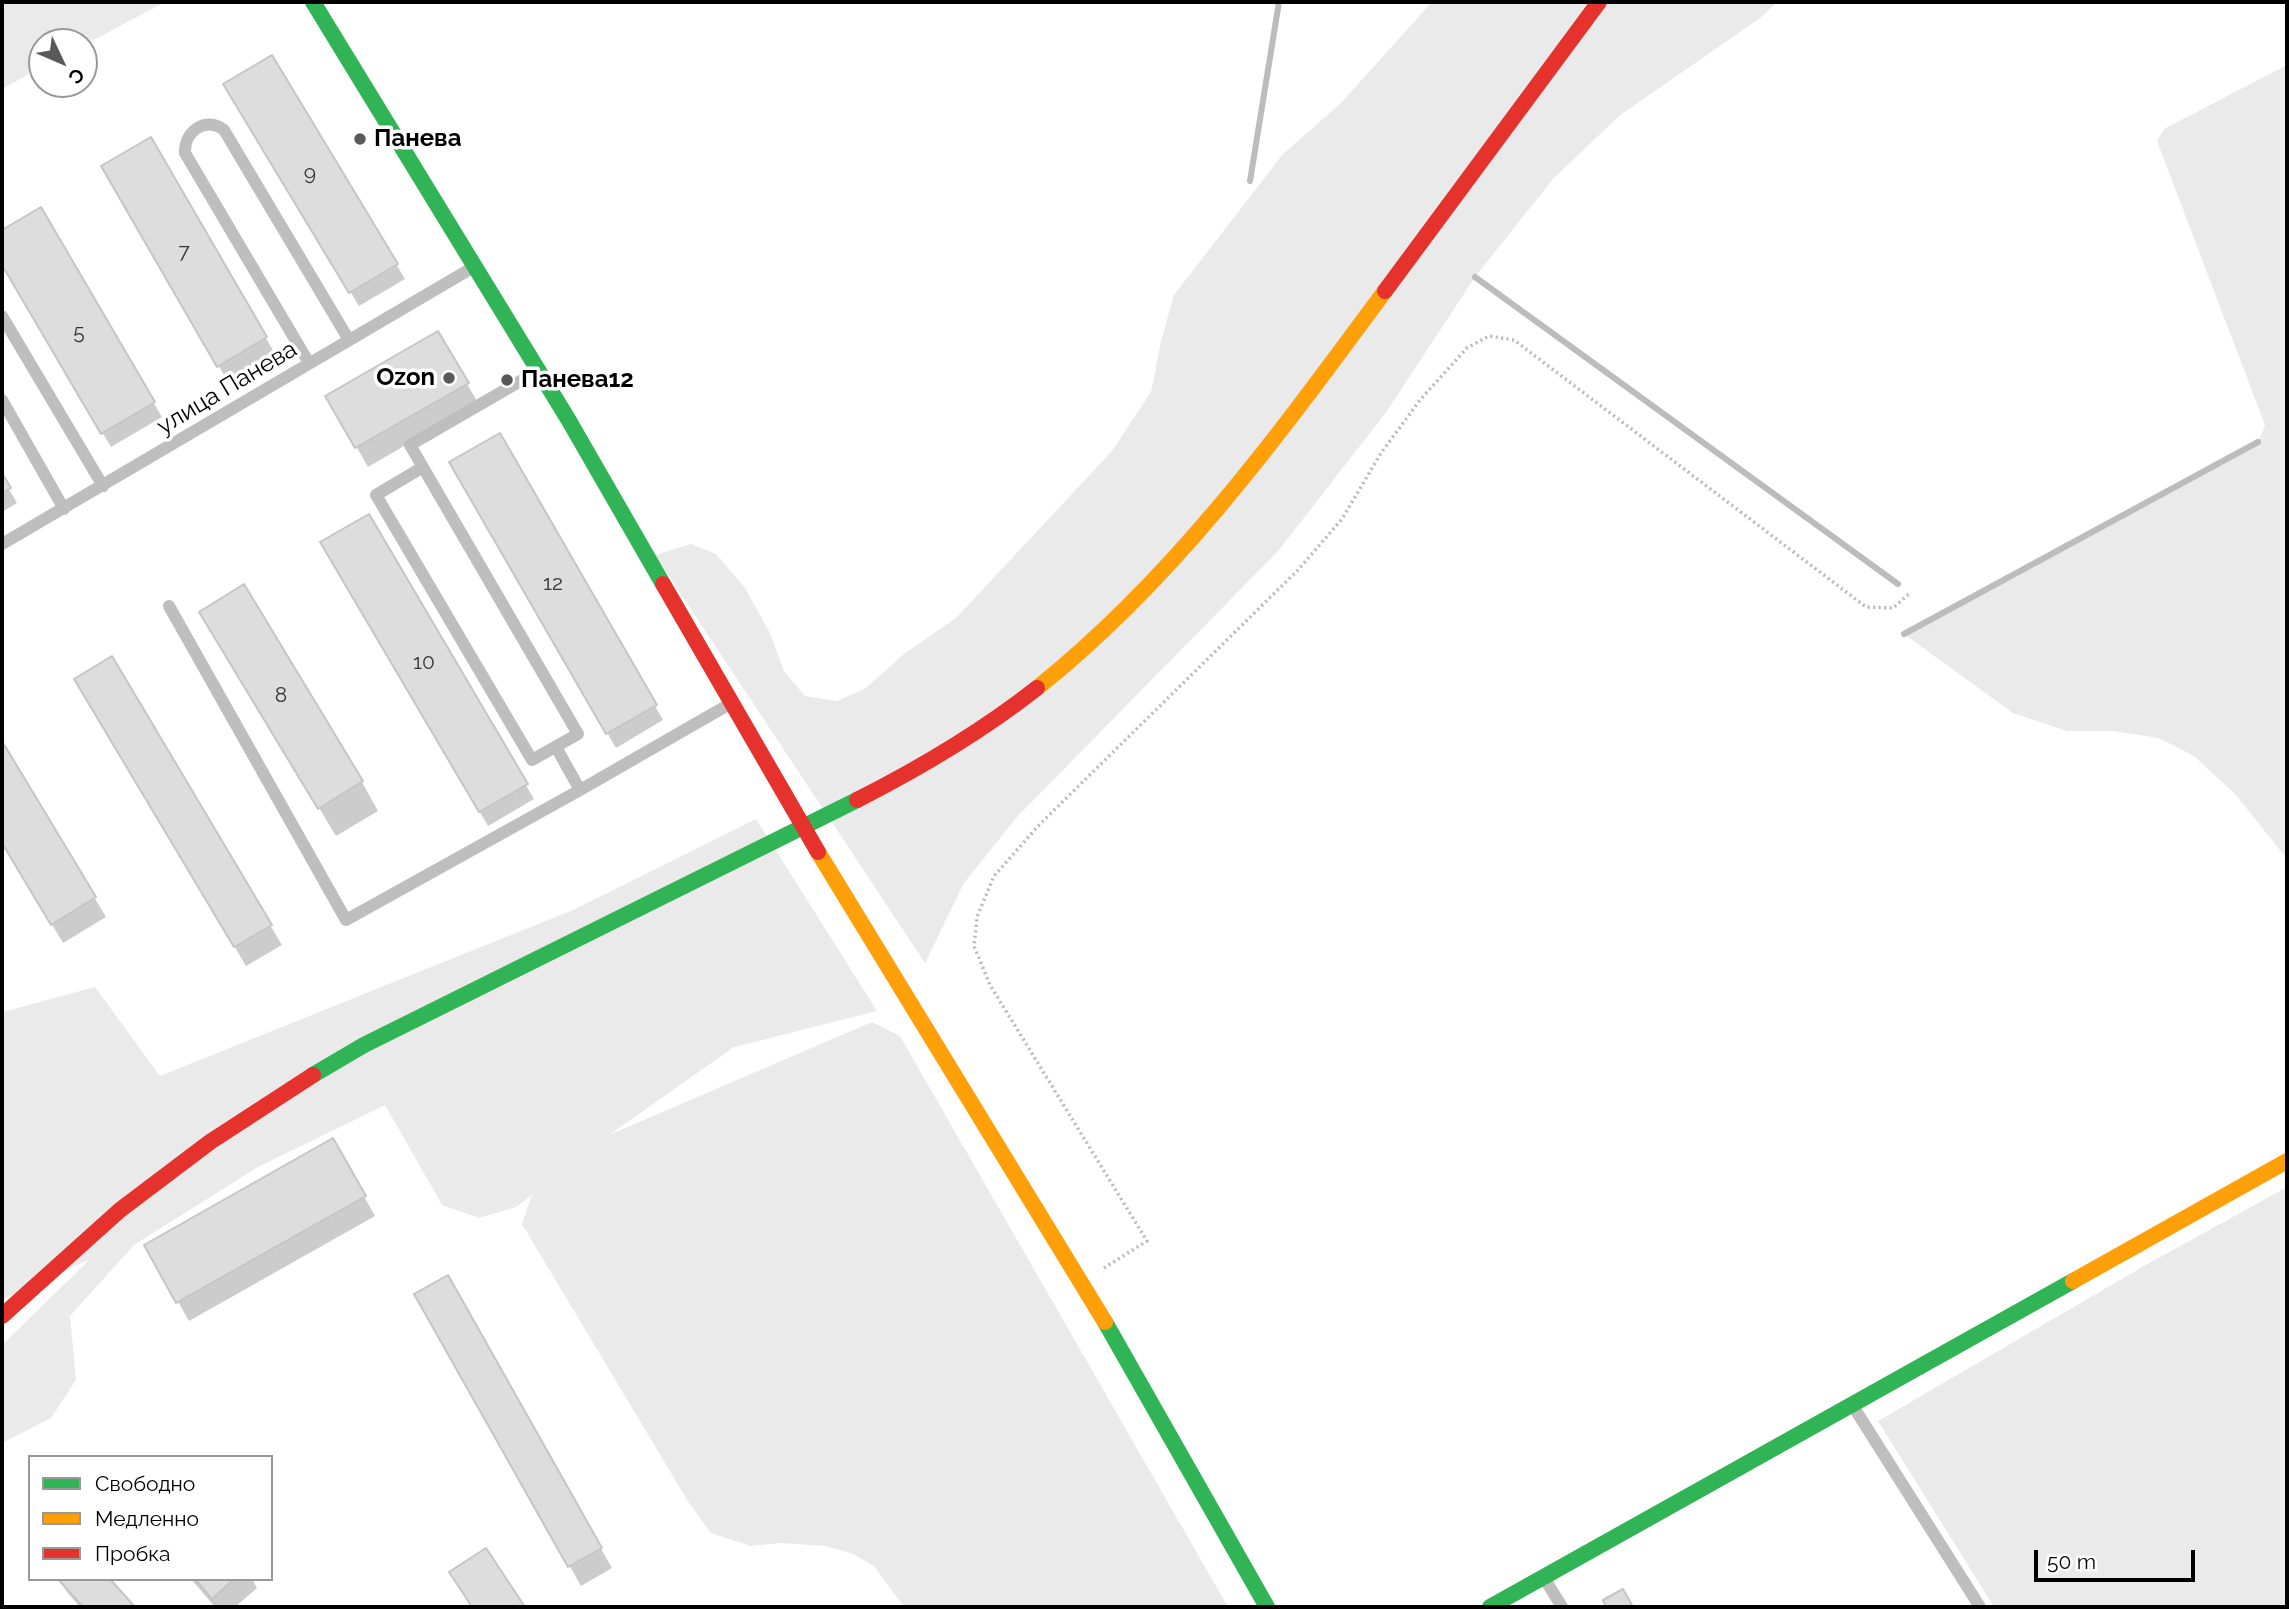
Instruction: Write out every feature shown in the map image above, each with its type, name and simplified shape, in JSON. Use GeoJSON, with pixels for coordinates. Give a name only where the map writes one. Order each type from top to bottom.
{"type":"FeatureCollection","features":[{"type":"Feature","properties":{"kind":"street"},"geometry":{"type":"LineString","coordinates":[[313,2],[568,419],[803,827],[1082,1282],[1267,1607]]}},
{"type":"Feature","properties":{"kind":"street"},"geometry":{"type":"LineString","coordinates":[[2,1315],[120,1210],[284,1092],[364,1045],[873,792],[940,755],[1062,667],[1112,623],[1167,567],[1223,503],[1279,433],[1599,2]]}},
{"type":"Feature","properties":{"kind":"street"},"geometry":{"type":"LineString","coordinates":[[1490,1607],[2287,1161]]}},
{"type":"Feature","properties":{"kind":"lane"},"geometry":{"type":"LineString","coordinates":[[309,363],[185,153],[184,142],[198,128],[206,124],[216,124],[224,130],[349,340]]}},
{"type":"Feature","properties":{"kind":"lane","name":"улица Панева"},"geometry":{"type":"LineString","coordinates":[[2,544],[474,267]]}},
{"type":"Feature","properties":{"kind":"lane"},"geometry":{"type":"LineString","coordinates":[[2,316],[103,486]]}},
{"type":"Feature","properties":{"kind":"lane"},"geometry":{"type":"LineString","coordinates":[[423,467],[376,495],[532,760],[578,734],[423,467],[410,445],[538,371]]}},
{"type":"Feature","properties":{"kind":"lane"},"geometry":{"type":"LineString","coordinates":[[2,400],[64,509]]}},
{"type":"Feature","properties":{"kind":"lane"},"geometry":{"type":"LineString","coordinates":[[169,606],[345,920],[731,703]]}},
{"type":"Feature","properties":{"kind":"lane"},"geometry":{"type":"LineString","coordinates":[[556,747],[580,790]]}},
{"type":"Feature","properties":{"kind":"lane"},"geometry":{"type":"LineString","coordinates":[[1852,1405],[1980,1607]]}},
{"type":"Feature","properties":{"kind":"lane"},"geometry":{"type":"LineString","coordinates":[[1544,1577],[1563,1607]]}},
{"type":"Feature","properties":{"kind":"path"},"geometry":{"type":"LineString","coordinates":[[1082,1282],[1147,1241],[990,985],[974,946],[977,917],[994,876],[1040,824],[1298,570],[1342,519],[1381,453],[1420,400],[1467,348],[1489,336],[1514,340],[1867,607],[1894,608],[1910,593]]}},
{"type":"Feature","properties":{"kind":"shaded area"},"geometry":{"type":"Polygon","coordinates":[[[2,2],[165,2],[98,38],[98,28],[28,28],[28,75],[2,89],[2,2]]]}},
{"type":"Feature","properties":{"kind":"shaded area"},"geometry":{"type":"Polygon","coordinates":[[[1432,2],[1777,2],[1760,18],[1619,116],[1553,179],[1475,277],[1387,411],[1279,550],[1017,817],[964,883],[925,963],[655,555],[691,544],[716,554],[745,588],[770,633],[784,671],[805,696],[837,701],[866,688],[904,654],[956,618],[1112,451],[1151,392],[1174,295],[1283,154],[1340,104],[1432,2]]]}},
{"type":"Feature","properties":{"kind":"shaded area"},"geometry":{"type":"Polygon","coordinates":[[[2287,65],[2287,859],[2236,795],[2194,756],[2159,738],[2113,731],[2067,731],[2013,713],[1904,634],[2258,442],[2265,425],[2157,141],[2164,129],[2287,65]]]}},
{"type":"Feature","properties":{"kind":"shaded area"},"geometry":{"type":"Polygon","coordinates":[[[756,819],[877,1011],[734,1047],[609,1135],[872,1022],[900,1036],[1228,1607],[904,1607],[874,1566],[851,1553],[825,1546],[781,1543],[751,1546],[711,1533],[689,1503],[522,1224],[532,1195],[516,1207],[479,1218],[442,1205],[385,1105],[258,1167],[134,1245],[70,1316],[76,1380],[51,1418],[2,1443],[2,1345],[90,1259],[2,1300],[3,1012],[95,987],[160,1076],[573,910],[756,819]]]}},
{"type":"Feature","properties":{"kind":"shaded area"},"geometry":{"type":"Polygon","coordinates":[[[2287,1187],[2287,1607],[1994,1607],[1878,1421],[2144,1266],[2287,1187]]]}},
{"type":"Feature","properties":{"kind":"building"},"geometry":{"type":"Polygon","coordinates":[[[272,55],[398,264],[349,293],[223,84],[272,55]]]}},
{"type":"Feature","properties":{"kind":"building"},"geometry":{"type":"Polygon","coordinates":[[[151,137],[267,337],[217,367],[101,166],[151,137]]]}},
{"type":"Feature","properties":{"kind":"building"},"geometry":{"type":"Polygon","coordinates":[[[41,207],[155,402],[101,434],[2,265],[2,230],[41,207]]]}},
{"type":"Feature","properties":{"kind":"building"},"geometry":{"type":"Polygon","coordinates":[[[438,331],[469,383],[355,448],[325,396],[438,331]]]}},
{"type":"Feature","properties":{"kind":"building"},"geometry":{"type":"Polygon","coordinates":[[[500,433],[657,705],[606,734],[449,462],[500,433]]]}},
{"type":"Feature","properties":{"kind":"building"},"geometry":{"type":"Polygon","coordinates":[[[2,473],[11,488],[2,493],[2,473]]]}},
{"type":"Feature","properties":{"kind":"building"},"geometry":{"type":"Polygon","coordinates":[[[369,514],[528,784],[479,812],[320,542],[369,514]]]}},
{"type":"Feature","properties":{"kind":"building"},"geometry":{"type":"Polygon","coordinates":[[[244,584],[363,781],[318,809],[199,612],[244,584]]]}},
{"type":"Feature","properties":{"kind":"building"},"geometry":{"type":"Polygon","coordinates":[[[112,656],[272,925],[234,947],[74,679],[112,656]]]}},
{"type":"Feature","properties":{"kind":"building"},"geometry":{"type":"Polygon","coordinates":[[[2,741],[96,897],[51,925],[2,843],[2,741]]]}},
{"type":"Feature","properties":{"kind":"building"},"geometry":{"type":"Polygon","coordinates":[[[333,1138],[366,1196],[176,1303],[144,1245],[333,1138]]]}},
{"type":"Feature","properties":{"kind":"building"},"geometry":{"type":"Polygon","coordinates":[[[448,1275],[602,1548],[568,1567],[414,1294],[448,1275]]]}},
{"type":"Feature","properties":{"kind":"building"},"geometry":{"type":"Polygon","coordinates":[[[486,1548],[525,1607],[472,1607],[449,1572],[486,1548]]]}},
{"type":"Feature","properties":{"kind":"building"},"geometry":{"type":"Polygon","coordinates":[[[60,1581],[112,1581],[135,1607],[83,1607],[60,1581]]]}},
{"type":"Feature","properties":{"kind":"building"},"geometry":{"type":"Polygon","coordinates":[[[197,1581],[232,1581],[212,1599],[197,1581]]]}},
{"type":"Feature","properties":{"kind":"building"},"geometry":{"type":"Polygon","coordinates":[[[1623,1589],[1633,1607],[1606,1607],[1603,1600],[1623,1589]]]}},
{"type":"Feature","properties":{"kind":"waterway"},"geometry":{"type":"LineString","coordinates":[[1250,181],[1279,2]]}},
{"type":"Feature","properties":{"kind":"waterway"},"geometry":{"type":"LineString","coordinates":[[1475,277],[1898,584]]}},
{"type":"Feature","properties":{"kind":"waterway"},"geometry":{"type":"LineString","coordinates":[[1904,634],[2258,442]]}},
{"type":"Feature","properties":{"kind":"traffic: fast"},"geometry":{"type":"LineString","coordinates":[[313,2],[568,419],[663,584]]}},
{"type":"Feature","properties":{"kind":"traffic: fast"},"geometry":{"type":"LineString","coordinates":[[313,1075],[364,1045],[857,800]]}},
{"type":"Feature","properties":{"kind":"traffic: fast"},"geometry":{"type":"LineString","coordinates":[[1490,1607],[2073,1281]]}},
{"type":"Feature","properties":{"kind":"traffic: fast"},"geometry":{"type":"LineString","coordinates":[[1105,1322],[1267,1607]]}},
{"type":"Feature","properties":{"kind":"traffic: slow"},"geometry":{"type":"LineString","coordinates":[[1037,688],[1088,645],[1181,551],[1265,450],[1385,291]]}},
{"type":"Feature","properties":{"kind":"traffic: slow"},"geometry":{"type":"LineString","coordinates":[[818,852],[1105,1322]]}},
{"type":"Feature","properties":{"kind":"traffic: slow"},"geometry":{"type":"LineString","coordinates":[[2073,1281],[2287,1161]]}},
{"type":"Feature","properties":{"kind":"traffic: jam"},"geometry":{"type":"LineString","coordinates":[[1385,291],[1599,2]]}},
{"type":"Feature","properties":{"kind":"traffic: jam"},"geometry":{"type":"LineString","coordinates":[[663,584],[818,852]]}},
{"type":"Feature","properties":{"kind":"traffic: jam"},"geometry":{"type":"LineString","coordinates":[[857,800],[950,748],[1037,688]]}},
{"type":"Feature","properties":{"kind":"traffic: jam"},"geometry":{"type":"LineString","coordinates":[[2,1316],[120,1210],[210,1142],[313,1075]]}},
{"type":"Feature","properties":{"kind":"place","name":"Панева"},"geometry":{"type":"Point","coordinates":[360,139]}},
{"type":"Feature","properties":{"kind":"place","name":"Ozon"},"geometry":{"type":"Point","coordinates":[449,378]}},
{"type":"Feature","properties":{"kind":"place","name":"Панева12"},"geometry":{"type":"Point","coordinates":[507,380]}}]}
